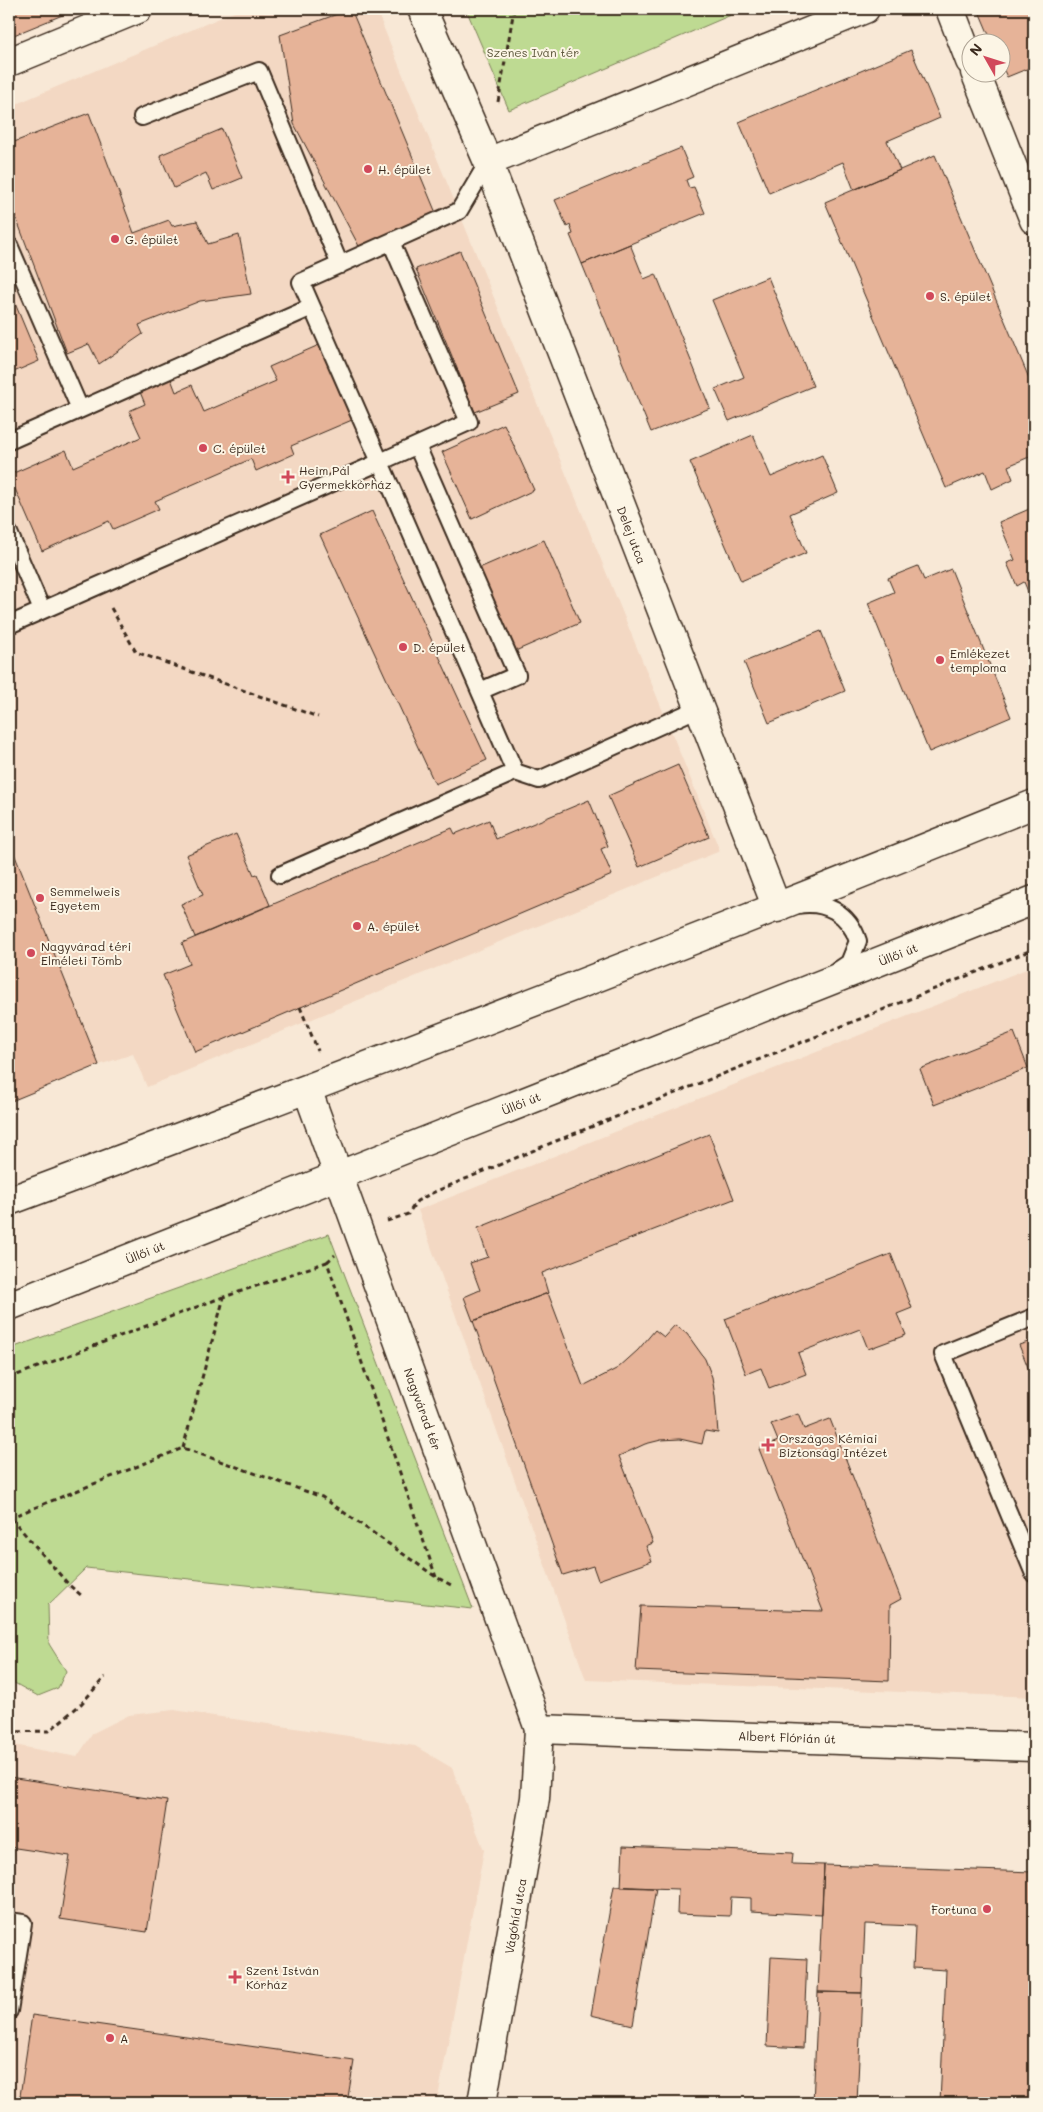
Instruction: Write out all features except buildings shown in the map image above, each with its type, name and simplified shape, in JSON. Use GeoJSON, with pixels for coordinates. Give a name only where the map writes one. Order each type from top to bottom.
{"type":"FeatureCollection","features":[{"type":"Feature","properties":{"kind":"street"},"geometry":{"type":"LineString","coordinates":[[9,62],[138,9]]}},
{"type":"Feature","properties":{"kind":"street"},"geometry":{"type":"LineString","coordinates":[[422,9],[488,162],[865,9]]}},
{"type":"Feature","properties":{"kind":"street"},"geometry":{"type":"LineString","coordinates":[[950,9],[960,35]]}},
{"type":"Feature","properties":{"kind":"street"},"geometry":{"type":"LineString","coordinates":[[979,82],[1034,220]]}},
{"type":"Feature","properties":{"kind":"street","name":"Delej utca"},"geometry":{"type":"LineString","coordinates":[[488,162],[777,908]]}},
{"type":"Feature","properties":{"kind":"street"},"geometry":{"type":"LineString","coordinates":[[9,1201],[307,1089],[777,908],[1034,804]]}},
{"type":"Feature","properties":{"kind":"street","name":"Üllői út"},"geometry":{"type":"LineString","coordinates":[[9,1306],[1034,900]]}},
{"type":"Feature","properties":{"kind":"street","name":"Nagyvárad tér"},"geometry":{"type":"LineString","coordinates":[[307,1089],[539,1729]]}},
{"type":"Feature","properties":{"kind":"street","name":"Albert Flórián út"},"geometry":{"type":"LineString","coordinates":[[539,1729],[1034,1747]]}},
{"type":"Feature","properties":{"kind":"street","name":"Vágóhíd utca"},"geometry":{"type":"LineString","coordinates":[[482,2103],[535,1798],[539,1729]]}},
{"type":"Feature","properties":{"kind":"lane"},"geometry":{"type":"LineString","coordinates":[[142,117],[259,71],[340,265]]}},
{"type":"Feature","properties":{"kind":"lane"},"geometry":{"type":"LineString","coordinates":[[488,162],[459,211],[302,282],[516,772]]}},
{"type":"Feature","properties":{"kind":"lane"},"geometry":{"type":"LineString","coordinates":[[9,625],[469,422],[391,242]]}},
{"type":"Feature","properties":{"kind":"lane"},"geometry":{"type":"LineString","coordinates":[[9,245],[80,409]]}},
{"type":"Feature","properties":{"kind":"lane"},"geometry":{"type":"LineString","coordinates":[[9,441],[312,307]]}},
{"type":"Feature","properties":{"kind":"lane"},"geometry":{"type":"LineString","coordinates":[[417,446],[517,675],[480,691]]}},
{"type":"Feature","properties":{"kind":"lane"},"geometry":{"type":"LineString","coordinates":[[9,533],[42,610]]}},
{"type":"Feature","properties":{"kind":"lane"},"geometry":{"type":"LineString","coordinates":[[280,875],[516,772],[540,780],[699,708]]}},
{"type":"Feature","properties":{"kind":"lane"},"geometry":{"type":"LineString","coordinates":[[777,908],[811,903],[839,912],[854,929],[858,941],[849,964],[812,988]]}},
{"type":"Feature","properties":{"kind":"lane"},"geometry":{"type":"LineString","coordinates":[[1034,1317],[943,1354],[1034,1574]]}},
{"type":"Feature","properties":{"kind":"lane"},"geometry":{"type":"LineString","coordinates":[[9,1921],[23,1923],[9,2011]]}},
{"type":"Feature","properties":{"kind":"path"},"geometry":{"type":"LineString","coordinates":[[497,104],[514,9]]}},
{"type":"Feature","properties":{"kind":"path"},"geometry":{"type":"LineString","coordinates":[[99,586],[136,652],[318,717]]}},
{"type":"Feature","properties":{"kind":"path"},"geometry":{"type":"LineString","coordinates":[[408,1214],[411,1206],[421,1199],[556,1141],[1034,950]]}},
{"type":"Feature","properties":{"kind":"path"},"geometry":{"type":"LineString","coordinates":[[300,1007],[321,1058]]}},
{"type":"Feature","properties":{"kind":"path"},"geometry":{"type":"LineString","coordinates":[[9,1378],[224,1297],[327,1262],[436,1577]]}},
{"type":"Feature","properties":{"kind":"path"},"geometry":{"type":"LineString","coordinates":[[183,1448],[224,1297]]}},
{"type":"Feature","properties":{"kind":"path"},"geometry":{"type":"LineString","coordinates":[[82,1596],[10,1518],[183,1448],[322,1497],[436,1577],[453,1586]]}},
{"type":"Feature","properties":{"kind":"path"},"geometry":{"type":"LineString","coordinates":[[9,1732],[49,1731],[81,1704],[105,1677]]}},
{"type":"Feature","properties":{"kind":"shaded area","name":"Heim Pál Gyermekkórház"},"geometry":{"type":"Polygon","coordinates":[[[241,9],[376,9],[720,851],[147,1087],[133,1054],[99,1065],[9,1102],[9,107],[241,9]]]}},
{"type":"Feature","properties":{"kind":"shaded area","name":"Országos Kémiai Biztonsági Intézet"},"geometry":{"type":"Polygon","coordinates":[[[1034,966],[1034,1697],[586,1680],[418,1210],[1034,966]]]}},
{"type":"Feature","properties":{"kind":"shaded area","name":"Szent István Kórház"},"geometry":{"type":"Polygon","coordinates":[[[174,1710],[415,1746],[452,1768],[484,1850],[437,2103],[9,2103],[9,1744],[77,1757],[93,1733],[129,1715],[174,1710]]]}},
{"type":"Feature","properties":{"kind":"green space","name":"Szenes Iván tér"},"geometry":{"type":"Polygon","coordinates":[[[466,9],[745,9],[509,110],[466,9]]]}},
{"type":"Feature","properties":{"kind":"green space"},"geometry":{"type":"Polygon","coordinates":[[[329,1234],[473,1609],[86,1568],[48,1605],[49,1644],[66,1671],[58,1688],[38,1696],[9,1680],[9,1349],[329,1234]]]}},
{"type":"Feature","properties":{"kind":"place","name":"H. épület"},"geometry":{"type":"Point","coordinates":[368,169]}},
{"type":"Feature","properties":{"kind":"place","name":"G. épület"},"geometry":{"type":"Point","coordinates":[115,239]}},
{"type":"Feature","properties":{"kind":"place","name":"S. épület"},"geometry":{"type":"Point","coordinates":[930,296]}},
{"type":"Feature","properties":{"kind":"place","name":"C. épület"},"geometry":{"type":"Point","coordinates":[203,448]}},
{"type":"Feature","properties":{"kind":"place","name":"Heim Pál Gyermekkórház"},"geometry":{"type":"Point","coordinates":[288,477]}},
{"type":"Feature","properties":{"kind":"place","name":"D. épület"},"geometry":{"type":"Point","coordinates":[403,647]}},
{"type":"Feature","properties":{"kind":"place","name":"Emlékezet temploma"},"geometry":{"type":"Point","coordinates":[940,660]}},
{"type":"Feature","properties":{"kind":"place","name":"Semmelweis Egyetem"},"geometry":{"type":"Point","coordinates":[40,898]}},
{"type":"Feature","properties":{"kind":"place","name":"A. épület"},"geometry":{"type":"Point","coordinates":[357,926]}},
{"type":"Feature","properties":{"kind":"place","name":"Nagyvárad téri Elméleti Tömb"},"geometry":{"type":"Point","coordinates":[31,953]}},
{"type":"Feature","properties":{"kind":"place","name":"Országos Kémiai Biztonsági Intézet"},"geometry":{"type":"Point","coordinates":[768,1445]}},
{"type":"Feature","properties":{"kind":"place","name":"Fortuna"},"geometry":{"type":"Point","coordinates":[987,1909]}},
{"type":"Feature","properties":{"kind":"place","name":"Szent István Kórház"},"geometry":{"type":"Point","coordinates":[235,1977]}},
{"type":"Feature","properties":{"kind":"place","name":"A"},"geometry":{"type":"Point","coordinates":[110,2038]}}]}
